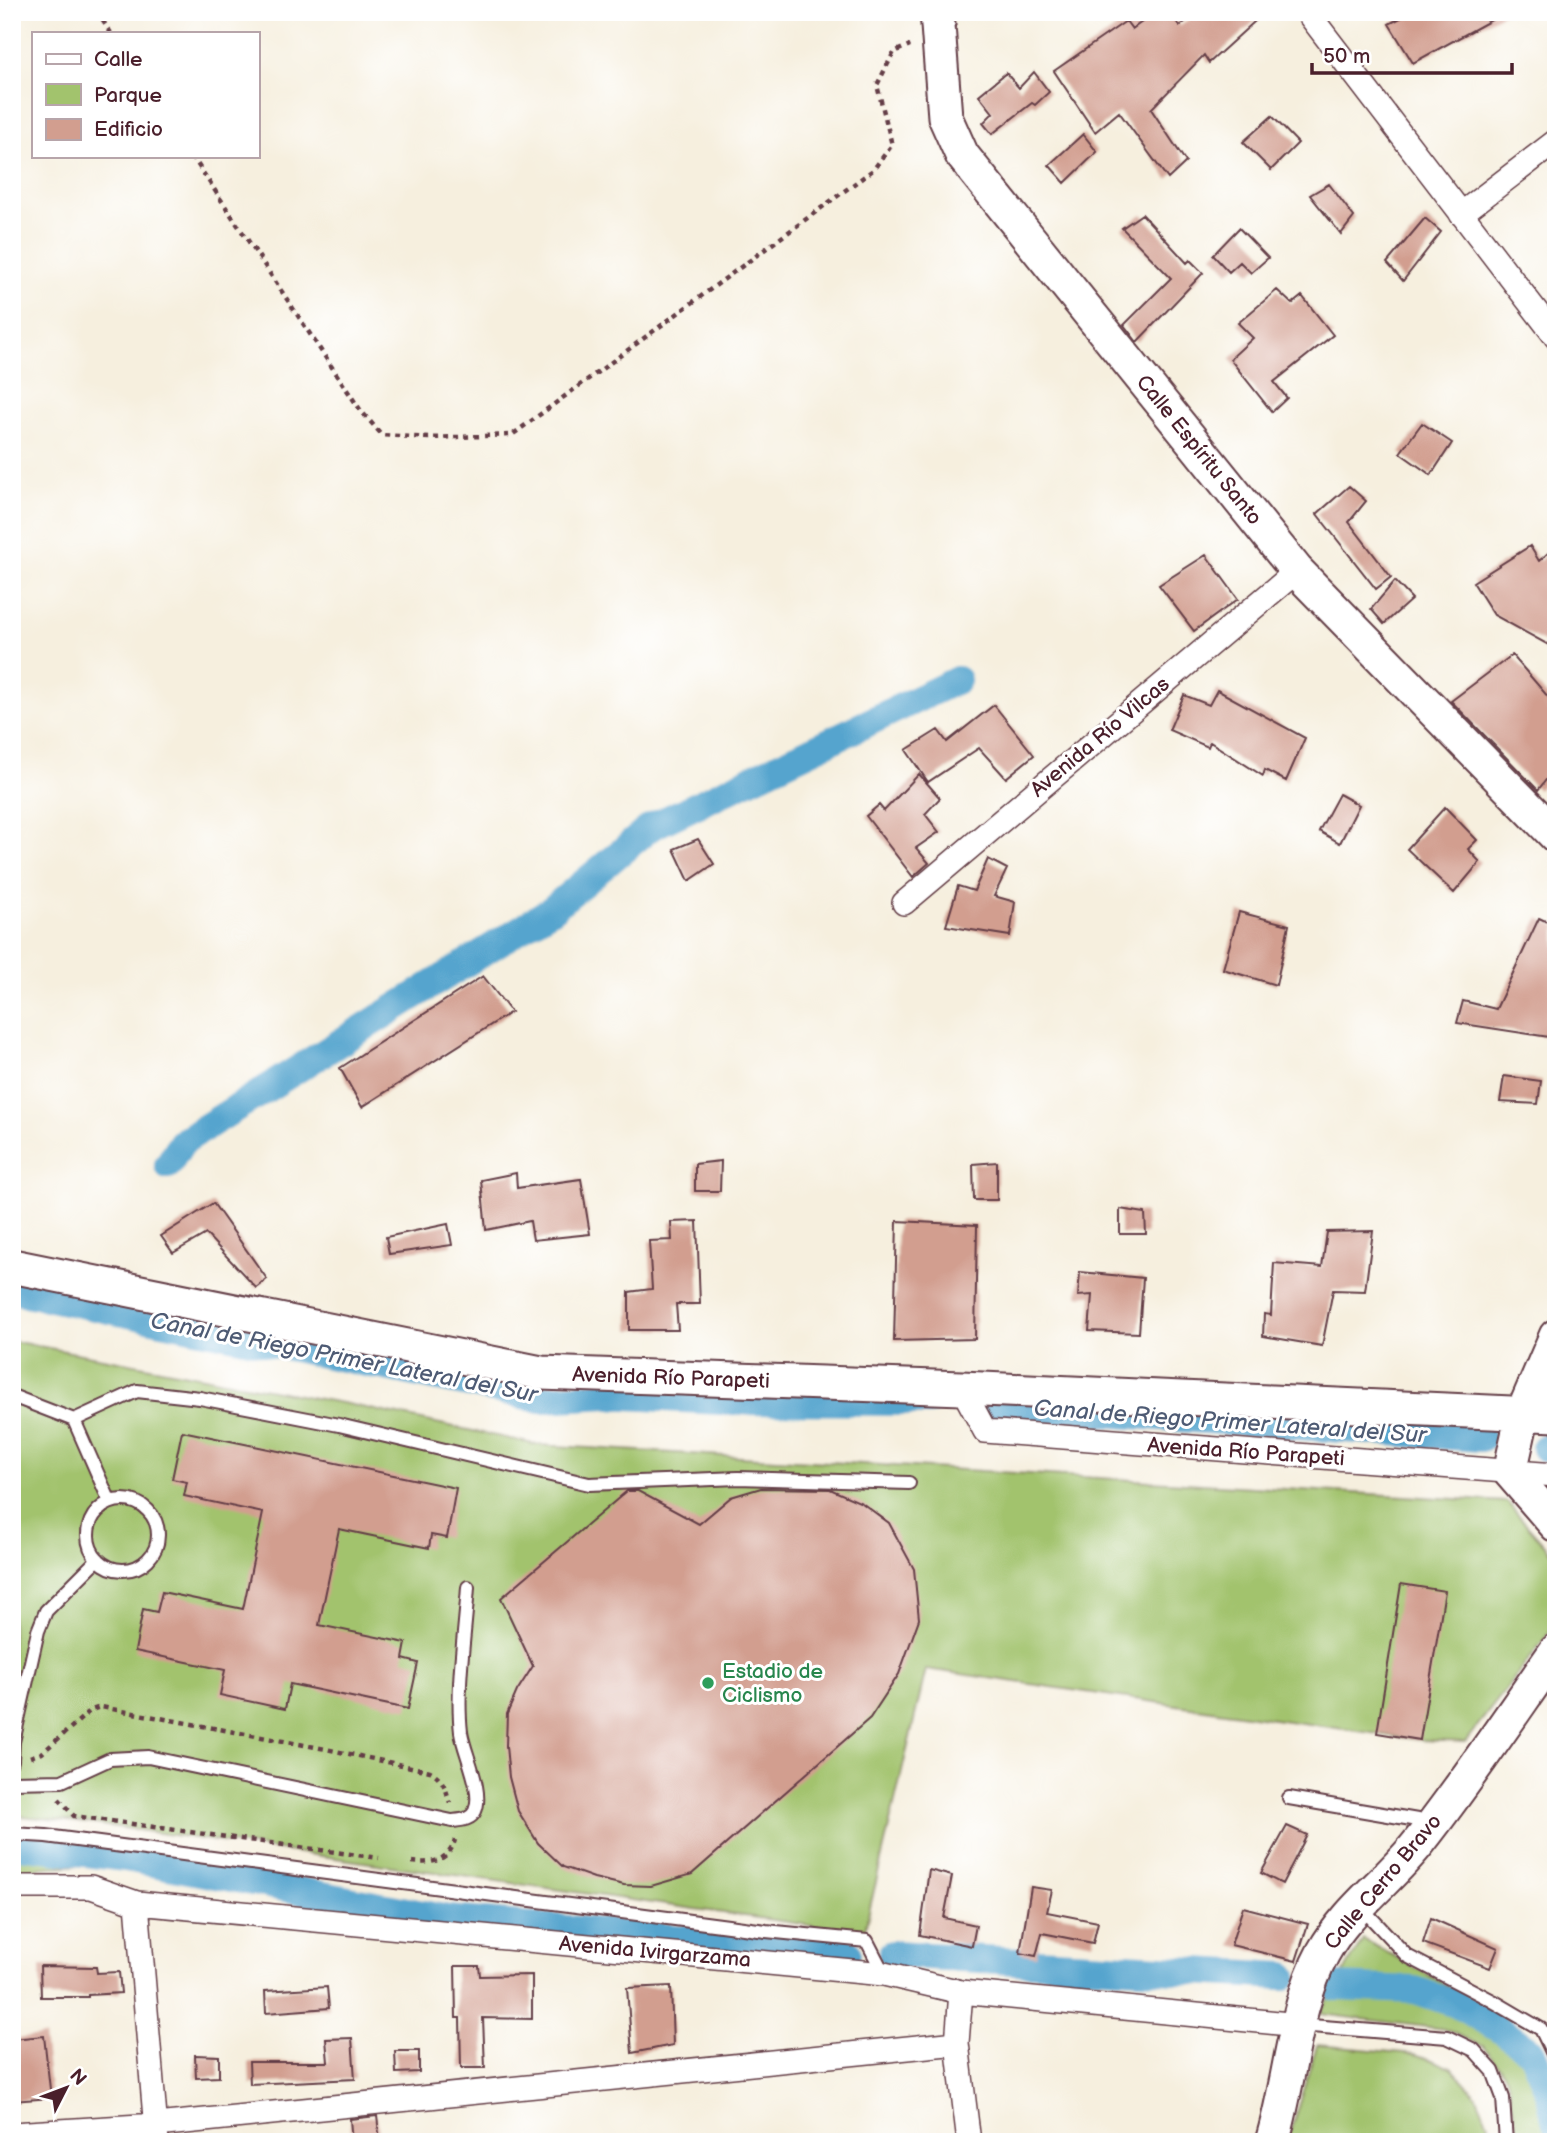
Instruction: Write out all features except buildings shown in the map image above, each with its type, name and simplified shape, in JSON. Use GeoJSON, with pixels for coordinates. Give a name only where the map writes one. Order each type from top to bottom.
{"type":"FeatureCollection","features":[{"type":"Feature","properties":{"kind":"street"},"geometry":{"type":"LineString","coordinates":[[1307,12],[1556,337]]}},
{"type":"Feature","properties":{"kind":"street","name":"Calle Espíritu Santo"},"geometry":{"type":"LineString","coordinates":[[937,23],[945,117],[962,155],[1297,571],[1556,836]]}},
{"type":"Feature","properties":{"kind":"street"},"geometry":{"type":"LineString","coordinates":[[1461,214],[1556,141]]}},
{"type":"Feature","properties":{"kind":"street","name":"Avenida Río Vilcas"},"geometry":{"type":"LineString","coordinates":[[904,903],[1297,571]]}},
{"type":"Feature","properties":{"kind":"street","name":"Avenida Río Parapeti"},"geometry":{"type":"LineString","coordinates":[[12,1266],[541,1373],[962,1388],[1556,1415]]}},
{"type":"Feature","properties":{"kind":"street"},"geometry":{"type":"LineString","coordinates":[[1556,1336],[1522,1413],[1510,1472],[1556,1525]]}},
{"type":"Feature","properties":{"kind":"street","name":"Avenida Río Parapeti"},"geometry":{"type":"LineString","coordinates":[[962,1388],[985,1432],[1556,1475]]}},
{"type":"Feature","properties":{"kind":"street","name":"Calle Cerro Bravo"},"geometry":{"type":"LineString","coordinates":[[1272,2142],[1299,2025],[1323,1954],[1343,1923],[1419,1843],[1556,1651]]}},
{"type":"Feature","properties":{"kind":"street","name":"Avenida Ivirgarzama"},"geometry":{"type":"LineString","coordinates":[[12,1887],[92,1887],[137,1903],[884,1974],[961,1992],[1299,2025]]}},
{"type":"Feature","properties":{"kind":"street"},"geometry":{"type":"LineString","coordinates":[[137,1903],[157,2133]]}},
{"type":"Feature","properties":{"kind":"street"},"geometry":{"type":"LineString","coordinates":[[961,1992],[957,2043],[969,2142]]}},
{"type":"Feature","properties":{"kind":"street"},"geometry":{"type":"LineString","coordinates":[[12,2134],[157,2133],[957,2043]]}},
{"type":"Feature","properties":{"kind":"lane"},"geometry":{"type":"LineString","coordinates":[[74,1420],[137,1391],[200,1398],[326,1423],[589,1484],[738,1478],[909,1483]]}},
{"type":"Feature","properties":{"kind":"lane"},"geometry":{"type":"LineString","coordinates":[[12,1396],[74,1420],[110,1502]]}},
{"type":"Feature","properties":{"kind":"lane"},"geometry":{"type":"LineString","coordinates":[[131,1501],[141,1505],[156,1522],[158,1534],[151,1556],[131,1569],[107,1566],[97,1559],[91,1549],[89,1525],[101,1507],[110,1502],[131,1501]]}},
{"type":"Feature","properties":{"kind":"lane"},"geometry":{"type":"LineString","coordinates":[[12,1761],[13,1742],[38,1631],[46,1611],[97,1559]]}},
{"type":"Feature","properties":{"kind":"lane"},"geometry":{"type":"LineString","coordinates":[[12,1782],[62,1781],[110,1759],[148,1757],[452,1821],[466,1820],[475,1812],[478,1797],[461,1733],[460,1698],[468,1587]]}},
{"type":"Feature","properties":{"kind":"lane"},"geometry":{"type":"LineString","coordinates":[[1289,1798],[1433,1823]]}},
{"type":"Feature","properties":{"kind":"lane"},"geometry":{"type":"LineString","coordinates":[[12,1834],[60,1838],[752,1929],[867,1941],[884,1974]]}},
{"type":"Feature","properties":{"kind":"lane"},"geometry":{"type":"LineString","coordinates":[[1359,1906],[1406,1956],[1541,2029],[1556,2060]]}},
{"type":"Feature","properties":{"kind":"lane"},"geometry":{"type":"LineString","coordinates":[[1299,2025],[1447,2037],[1474,2050],[1493,2071],[1503,2098],[1506,2142]]}},
{"type":"Feature","properties":{"kind":"path"},"geometry":{"type":"LineString","coordinates":[[97,12],[110,32]]}},
{"type":"Feature","properties":{"kind":"path"},"geometry":{"type":"LineString","coordinates":[[193,158],[361,411],[382,435],[429,438],[512,435],[873,170],[892,145],[877,85],[894,52],[937,23]]}},
{"type":"Feature","properties":{"kind":"green space"},"geometry":{"type":"Polygon","coordinates":[[[12,1341],[347,1404],[538,1445],[1507,1502],[1556,1558],[1556,1624],[1465,1742],[1420,1740],[926,1669],[864,1933],[95,1824],[12,1815],[12,1341]]]}},
{"type":"Feature","properties":{"kind":"green space"},"geometry":{"type":"Polygon","coordinates":[[[12,1852],[107,1863],[12,1870],[12,1852]]]}},
{"type":"Feature","properties":{"kind":"green space"},"geometry":{"type":"Polygon","coordinates":[[[1363,1939],[1465,1995],[1523,2038],[1548,2142],[1520,2142],[1507,2077],[1483,2046],[1444,2029],[1320,2014],[1363,1939]]]}},
{"type":"Feature","properties":{"kind":"green space"},"geometry":{"type":"Polygon","coordinates":[[[1317,2045],[1415,2054],[1451,2067],[1477,2096],[1488,2124],[1485,2142],[1287,2142],[1317,2045]]]}},
{"type":"Feature","properties":{"kind":"waterway"},"geometry":{"type":"LineString","coordinates":[[168,1165],[182,1142],[552,909],[651,827],[957,680]]}},
{"type":"Feature","properties":{"kind":"waterway","name":"Canal de Riego Primer Lateral del Sur"},"geometry":{"type":"LineString","coordinates":[[12,1290],[541,1399],[607,1395],[721,1401],[928,1402]]}},
{"type":"Feature","properties":{"kind":"waterway","name":"Canal de Riego Primer Lateral del Sur"},"geometry":{"type":"LineString","coordinates":[[979,1405],[1481,1438]]}},
{"type":"Feature","properties":{"kind":"waterway","name":"Canal de Riego Primer Lateral del Sur"},"geometry":{"type":"LineString","coordinates":[[1545,1448],[1556,1449]]}},
{"type":"Feature","properties":{"kind":"waterway"},"geometry":{"type":"LineString","coordinates":[[12,1844],[126,1858],[449,1919],[847,1952]]}},
{"type":"Feature","properties":{"kind":"waterway"},"geometry":{"type":"LineString","coordinates":[[892,1954],[1284,1976]]}},
{"type":"Feature","properties":{"kind":"waterway"},"geometry":{"type":"LineString","coordinates":[[1336,1987],[1415,1990],[1456,2004],[1496,2027],[1532,2052],[1550,2095],[1556,2123]]}},
{"type":"Feature","properties":{"kind":"place","name":"Estadio de Ciclismo"},"geometry":{"type":"Point","coordinates":[708,1683]}}]}
